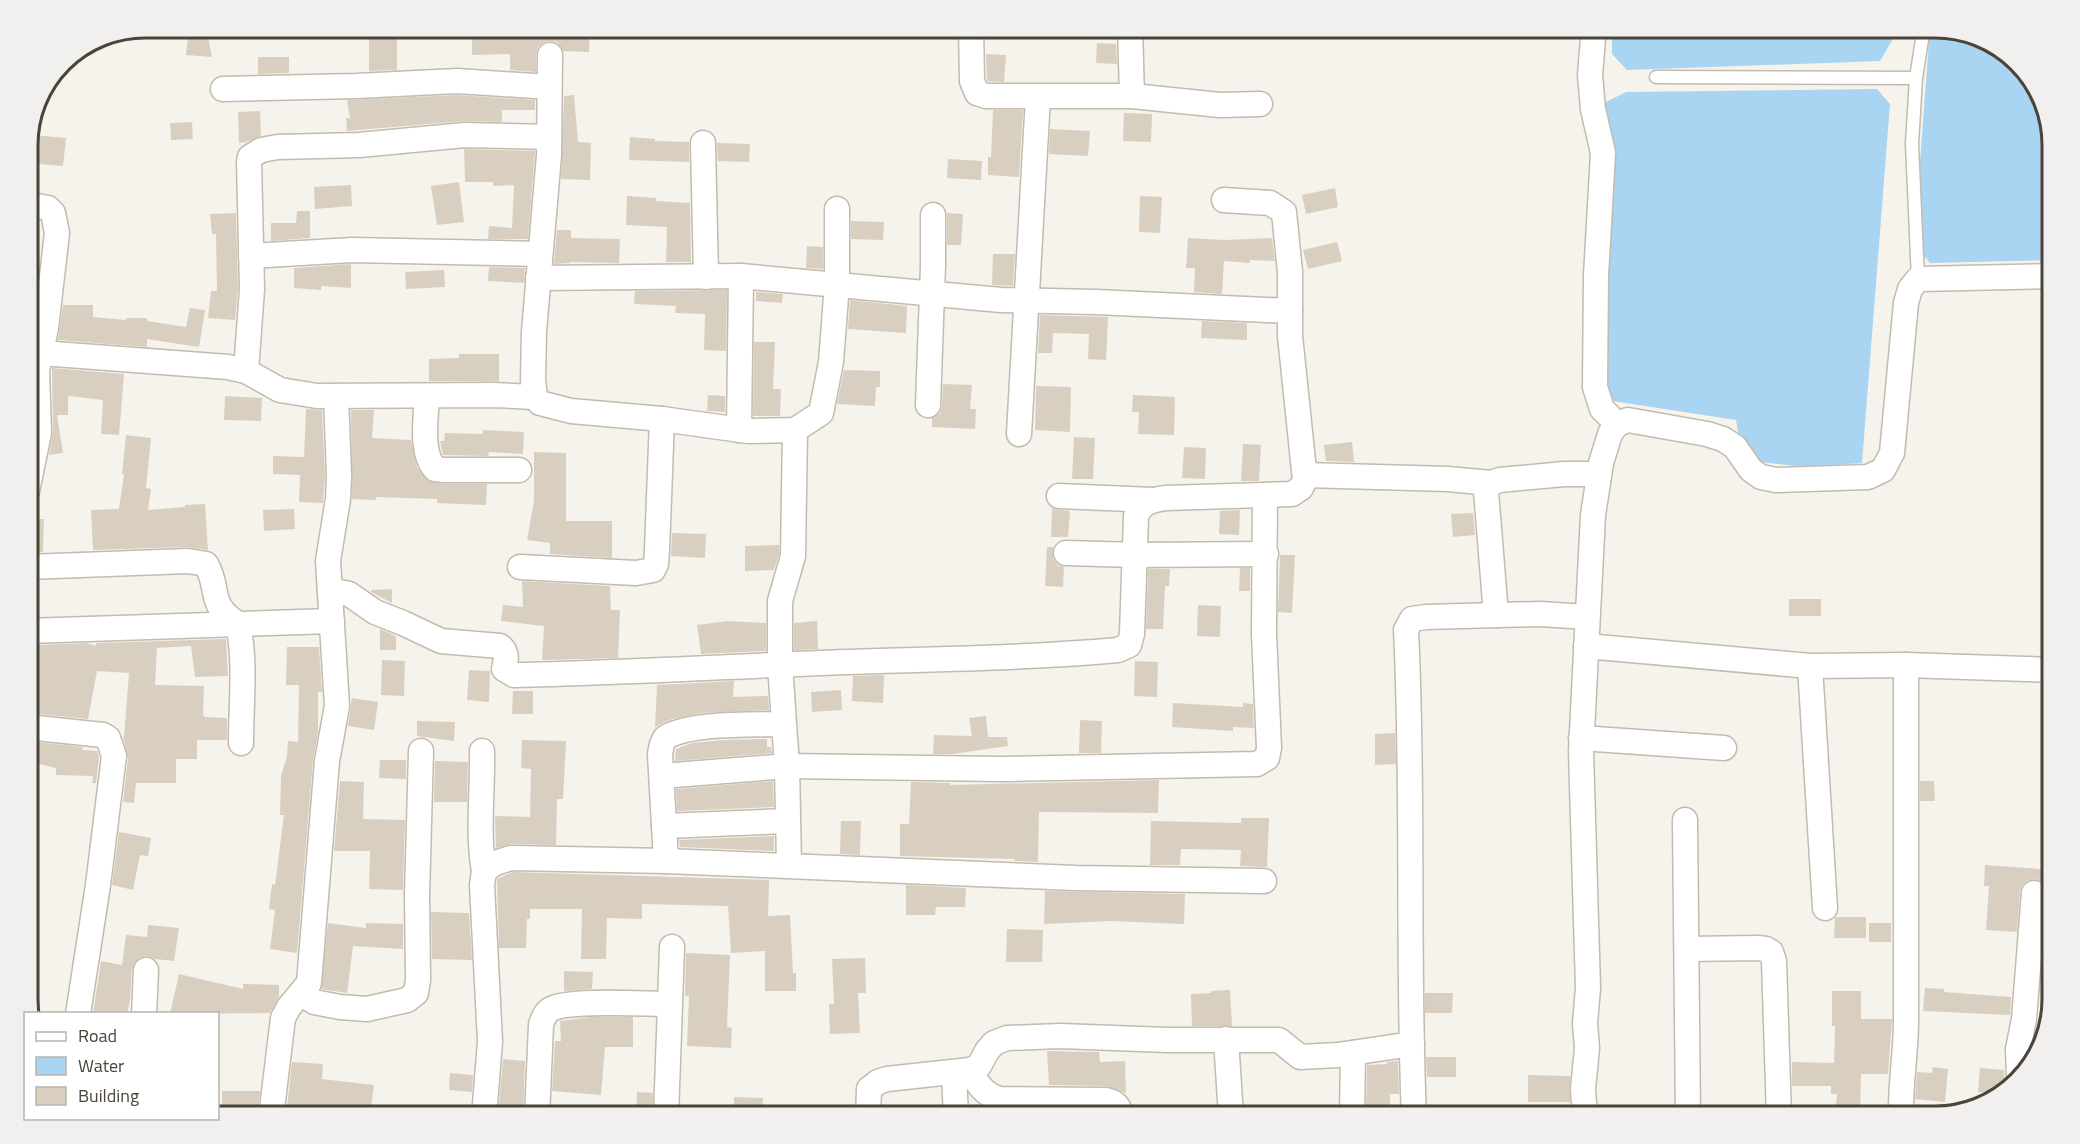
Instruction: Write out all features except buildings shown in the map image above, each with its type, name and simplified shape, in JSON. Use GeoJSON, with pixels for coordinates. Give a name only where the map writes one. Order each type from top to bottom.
{"type":"FeatureCollection","features":[{"type":"Feature","properties":{"kind":"street"},"geometry":{"type":"LineString","coordinates":[[971,38],[972,81],[978,93],[986,96],[1131,96],[1220,105],[1260,104]]}},
{"type":"Feature","properties":{"kind":"street"},"geometry":{"type":"LineString","coordinates":[[1130,38],[1131,96]]}},
{"type":"Feature","properties":{"kind":"street"},"geometry":{"type":"LineString","coordinates":[[1593,38],[1590,75],[1593,109],[1603,153],[1596,276],[1594,387],[1602,409],[1617,424]]}},
{"type":"Feature","properties":{"kind":"street"},"geometry":{"type":"LineString","coordinates":[[550,55],[549,137],[533,380],[535,397],[540,404],[571,411],[662,419],[739,430],[795,430],[821,414],[831,362],[837,284],[837,208]]}},
{"type":"Feature","properties":{"kind":"street"},"geometry":{"type":"LineString","coordinates":[[223,89],[457,81],[549,87]]}},
{"type":"Feature","properties":{"kind":"street"},"geometry":{"type":"LineString","coordinates":[[1019,434],[1038,97]]}},
{"type":"Feature","properties":{"kind":"street"},"geometry":{"type":"LineString","coordinates":[[246,370],[252,289],[250,157],[261,150],[278,147],[359,145],[465,135],[549,137]]}},
{"type":"Feature","properties":{"kind":"street"},"geometry":{"type":"LineString","coordinates":[[703,143],[706,277]]}},
{"type":"Feature","properties":{"kind":"street"},"geometry":{"type":"LineString","coordinates":[[1059,496],[1152,500],[1292,494],[1301,488],[1305,475],[1290,336],[1290,272],[1284,212],[1270,203],[1224,200]]}},
{"type":"Feature","properties":{"kind":"street"},"geometry":{"type":"LineString","coordinates":[[38,206],[48,208],[53,213],[57,233],[46,328],[38,367]]}},
{"type":"Feature","properties":{"kind":"street"},"geometry":{"type":"LineString","coordinates":[[928,405],[933,215]]}},
{"type":"Feature","properties":{"kind":"street"},"geometry":{"type":"LineString","coordinates":[[251,256],[352,250],[540,254]]}},
{"type":"Feature","properties":{"kind":"street"},"geometry":{"type":"LineString","coordinates":[[538,278],[741,276],[1027,301],[1290,311]]}},
{"type":"Feature","properties":{"kind":"street"},"geometry":{"type":"LineString","coordinates":[[739,430],[741,276]]}},
{"type":"Feature","properties":{"kind":"street"},"geometry":{"type":"LineString","coordinates":[[1584,1106],[1583,1089],[1587,1048],[1585,1023],[1588,988],[1581,738],[1593,515],[1599,474],[1610,434],[1617,424],[1628,420],[1707,434],[1723,439],[1735,447],[1751,470],[1761,477],[1776,480],[1868,477],[1883,470],[1892,453],[1906,303],[1910,289],[1918,279],[2042,276]]}},
{"type":"Feature","properties":{"kind":"street"},"geometry":{"type":"LineString","coordinates":[[41,354],[228,367],[246,370],[280,390],[306,395],[535,397]]}},
{"type":"Feature","properties":{"kind":"street"},"geometry":{"type":"LineString","coordinates":[[272,1106],[283,1018],[309,983],[326,773],[337,706],[328,561],[338,499],[336,396]]}},
{"type":"Feature","properties":{"kind":"street"},"geometry":{"type":"LineString","coordinates":[[427,396],[426,441],[428,458],[435,469],[444,471],[519,470]]}},
{"type":"Feature","properties":{"kind":"street"},"geometry":{"type":"LineString","coordinates":[[520,567],[636,573],[653,570],[657,550],[662,419]]}},
{"type":"Feature","properties":{"kind":"street"},"geometry":{"type":"LineString","coordinates":[[789,865],[787,766],[780,665],[780,601],[793,556],[795,430]]}},
{"type":"Feature","properties":{"kind":"street"},"geometry":{"type":"LineString","coordinates":[[1305,475],[1448,479],[1491,483],[1500,480],[1564,474],[1599,474]]}},
{"type":"Feature","properties":{"kind":"street"},"geometry":{"type":"LineString","coordinates":[[1491,483],[1486,491],[1486,509],[1496,615]]}},
{"type":"Feature","properties":{"kind":"street"},"geometry":{"type":"LineString","coordinates":[[662,776],[787,766],[1001,769],[1257,764],[1267,758],[1269,748],[1264,634],[1265,495]]}},
{"type":"Feature","properties":{"kind":"street"},"geometry":{"type":"LineString","coordinates":[[330,590],[349,594],[375,612],[441,641],[500,646],[505,650],[504,669],[514,675],[995,659],[1118,650],[1129,645],[1132,634],[1136,516],[1140,507],[1152,500]]}},
{"type":"Feature","properties":{"kind":"street"},"geometry":{"type":"LineString","coordinates":[[1066,553],[1266,554]]}},
{"type":"Feature","properties":{"kind":"street"},"geometry":{"type":"LineString","coordinates":[[38,567],[198,561],[206,564],[217,603],[221,610],[238,624],[241,642],[240,743]]}},
{"type":"Feature","properties":{"kind":"street"},"geometry":{"type":"LineString","coordinates":[[1414,1106],[1410,911],[1411,770],[1406,630],[1412,619],[1461,615],[1540,614],[1587,617]]}},
{"type":"Feature","properties":{"kind":"street"},"geometry":{"type":"LineString","coordinates":[[38,631],[332,621]]}},
{"type":"Feature","properties":{"kind":"street"},"geometry":{"type":"LineString","coordinates":[[1586,646],[1810,666],[1906,665],[2042,670]]}},
{"type":"Feature","properties":{"kind":"street"},"geometry":{"type":"LineString","coordinates":[[1902,1106],[1906,1023],[1906,665]]}},
{"type":"Feature","properties":{"kind":"street"},"geometry":{"type":"LineString","coordinates":[[1810,666],[1825,909]]}},
{"type":"Feature","properties":{"kind":"street"},"geometry":{"type":"LineString","coordinates":[[666,861],[662,776],[664,738],[709,727],[783,724]]}},
{"type":"Feature","properties":{"kind":"street"},"geometry":{"type":"LineString","coordinates":[[38,728],[103,735],[108,738],[114,756],[98,885],[78,1012]]}},
{"type":"Feature","properties":{"kind":"street"},"geometry":{"type":"LineString","coordinates":[[1581,738],[1724,748]]}},
{"type":"Feature","properties":{"kind":"street"},"geometry":{"type":"LineString","coordinates":[[302,993],[314,1002],[367,1009],[406,1000],[416,993],[421,751]]}},
{"type":"Feature","properties":{"kind":"street"},"geometry":{"type":"LineString","coordinates":[[482,751],[480,838],[484,871],[483,917],[490,1041],[485,1106]]}},
{"type":"Feature","properties":{"kind":"street"},"geometry":{"type":"LineString","coordinates":[[1685,820],[1688,1106]]}},
{"type":"Feature","properties":{"kind":"street"},"geometry":{"type":"LineString","coordinates":[[664,826],[787,821]]}},
{"type":"Feature","properties":{"kind":"street"},"geometry":{"type":"LineString","coordinates":[[484,871],[495,863],[511,858],[789,865],[1032,877],[1264,881]]}},
{"type":"Feature","properties":{"kind":"street"},"geometry":{"type":"LineString","coordinates":[[2019,1067],[2018,1049],[2024,1018],[2034,892]]}},
{"type":"Feature","properties":{"kind":"street"},"geometry":{"type":"LineString","coordinates":[[666,1106],[672,947]]}},
{"type":"Feature","properties":{"kind":"street"},"geometry":{"type":"LineString","coordinates":[[1687,949],[1758,948],[1771,952],[1774,961],[1779,1106]]}},
{"type":"Feature","properties":{"kind":"street"},"geometry":{"type":"LineString","coordinates":[[144,1012],[146,970]]}},
{"type":"Feature","properties":{"kind":"street"},"geometry":{"type":"LineString","coordinates":[[537,1106],[541,1025],[544,1015],[549,1010],[559,1006],[586,1004],[669,1004]]}},
{"type":"Feature","properties":{"kind":"street"},"geometry":{"type":"LineString","coordinates":[[868,1106],[869,1089],[878,1082],[887,1079],[962,1072],[979,1066],[994,1043],[1007,1038],[1060,1036],[1168,1040],[1279,1040],[1300,1057],[1353,1053],[1412,1044]]}},
{"type":"Feature","properties":{"kind":"street"},"geometry":{"type":"LineString","coordinates":[[1227,1039],[1230,1106]]}},
{"type":"Feature","properties":{"kind":"street"},"geometry":{"type":"LineString","coordinates":[[1352,1106],[1353,1053]]}},
{"type":"Feature","properties":{"kind":"street"},"geometry":{"type":"LineString","coordinates":[[957,1106],[962,1072]]}},
{"type":"Feature","properties":{"kind":"street"},"geometry":{"type":"LineString","coordinates":[[962,1072],[991,1096],[999,1099],[1106,1100],[1115,1102],[1118,1106]]}},
{"type":"Feature","properties":{"kind":"lane"},"geometry":{"type":"LineString","coordinates":[[1918,279],[1912,144],[1916,78],[1922,38]]}},
{"type":"Feature","properties":{"kind":"lane"},"geometry":{"type":"LineString","coordinates":[[1656,78],[1916,78]]}},
{"type":"Feature","properties":{"kind":"water"},"geometry":{"type":"Polygon","coordinates":[[[1612,38],[1894,38],[1880,61],[1627,70],[1612,54],[1612,38]]]}},
{"type":"Feature","properties":{"kind":"water"},"geometry":{"type":"Polygon","coordinates":[[[1929,38],[1950,38],[1977,46],[2001,60],[2020,79],[2034,103],[2042,130],[2042,260],[1930,263],[1914,244],[1929,38]]]}},
{"type":"Feature","properties":{"kind":"water"},"geometry":{"type":"Polygon","coordinates":[[[1877,89],[1890,104],[1862,463],[1804,467],[1743,460],[1736,420],[1606,400],[1600,105],[1626,92],[1877,89]]]}}]}
